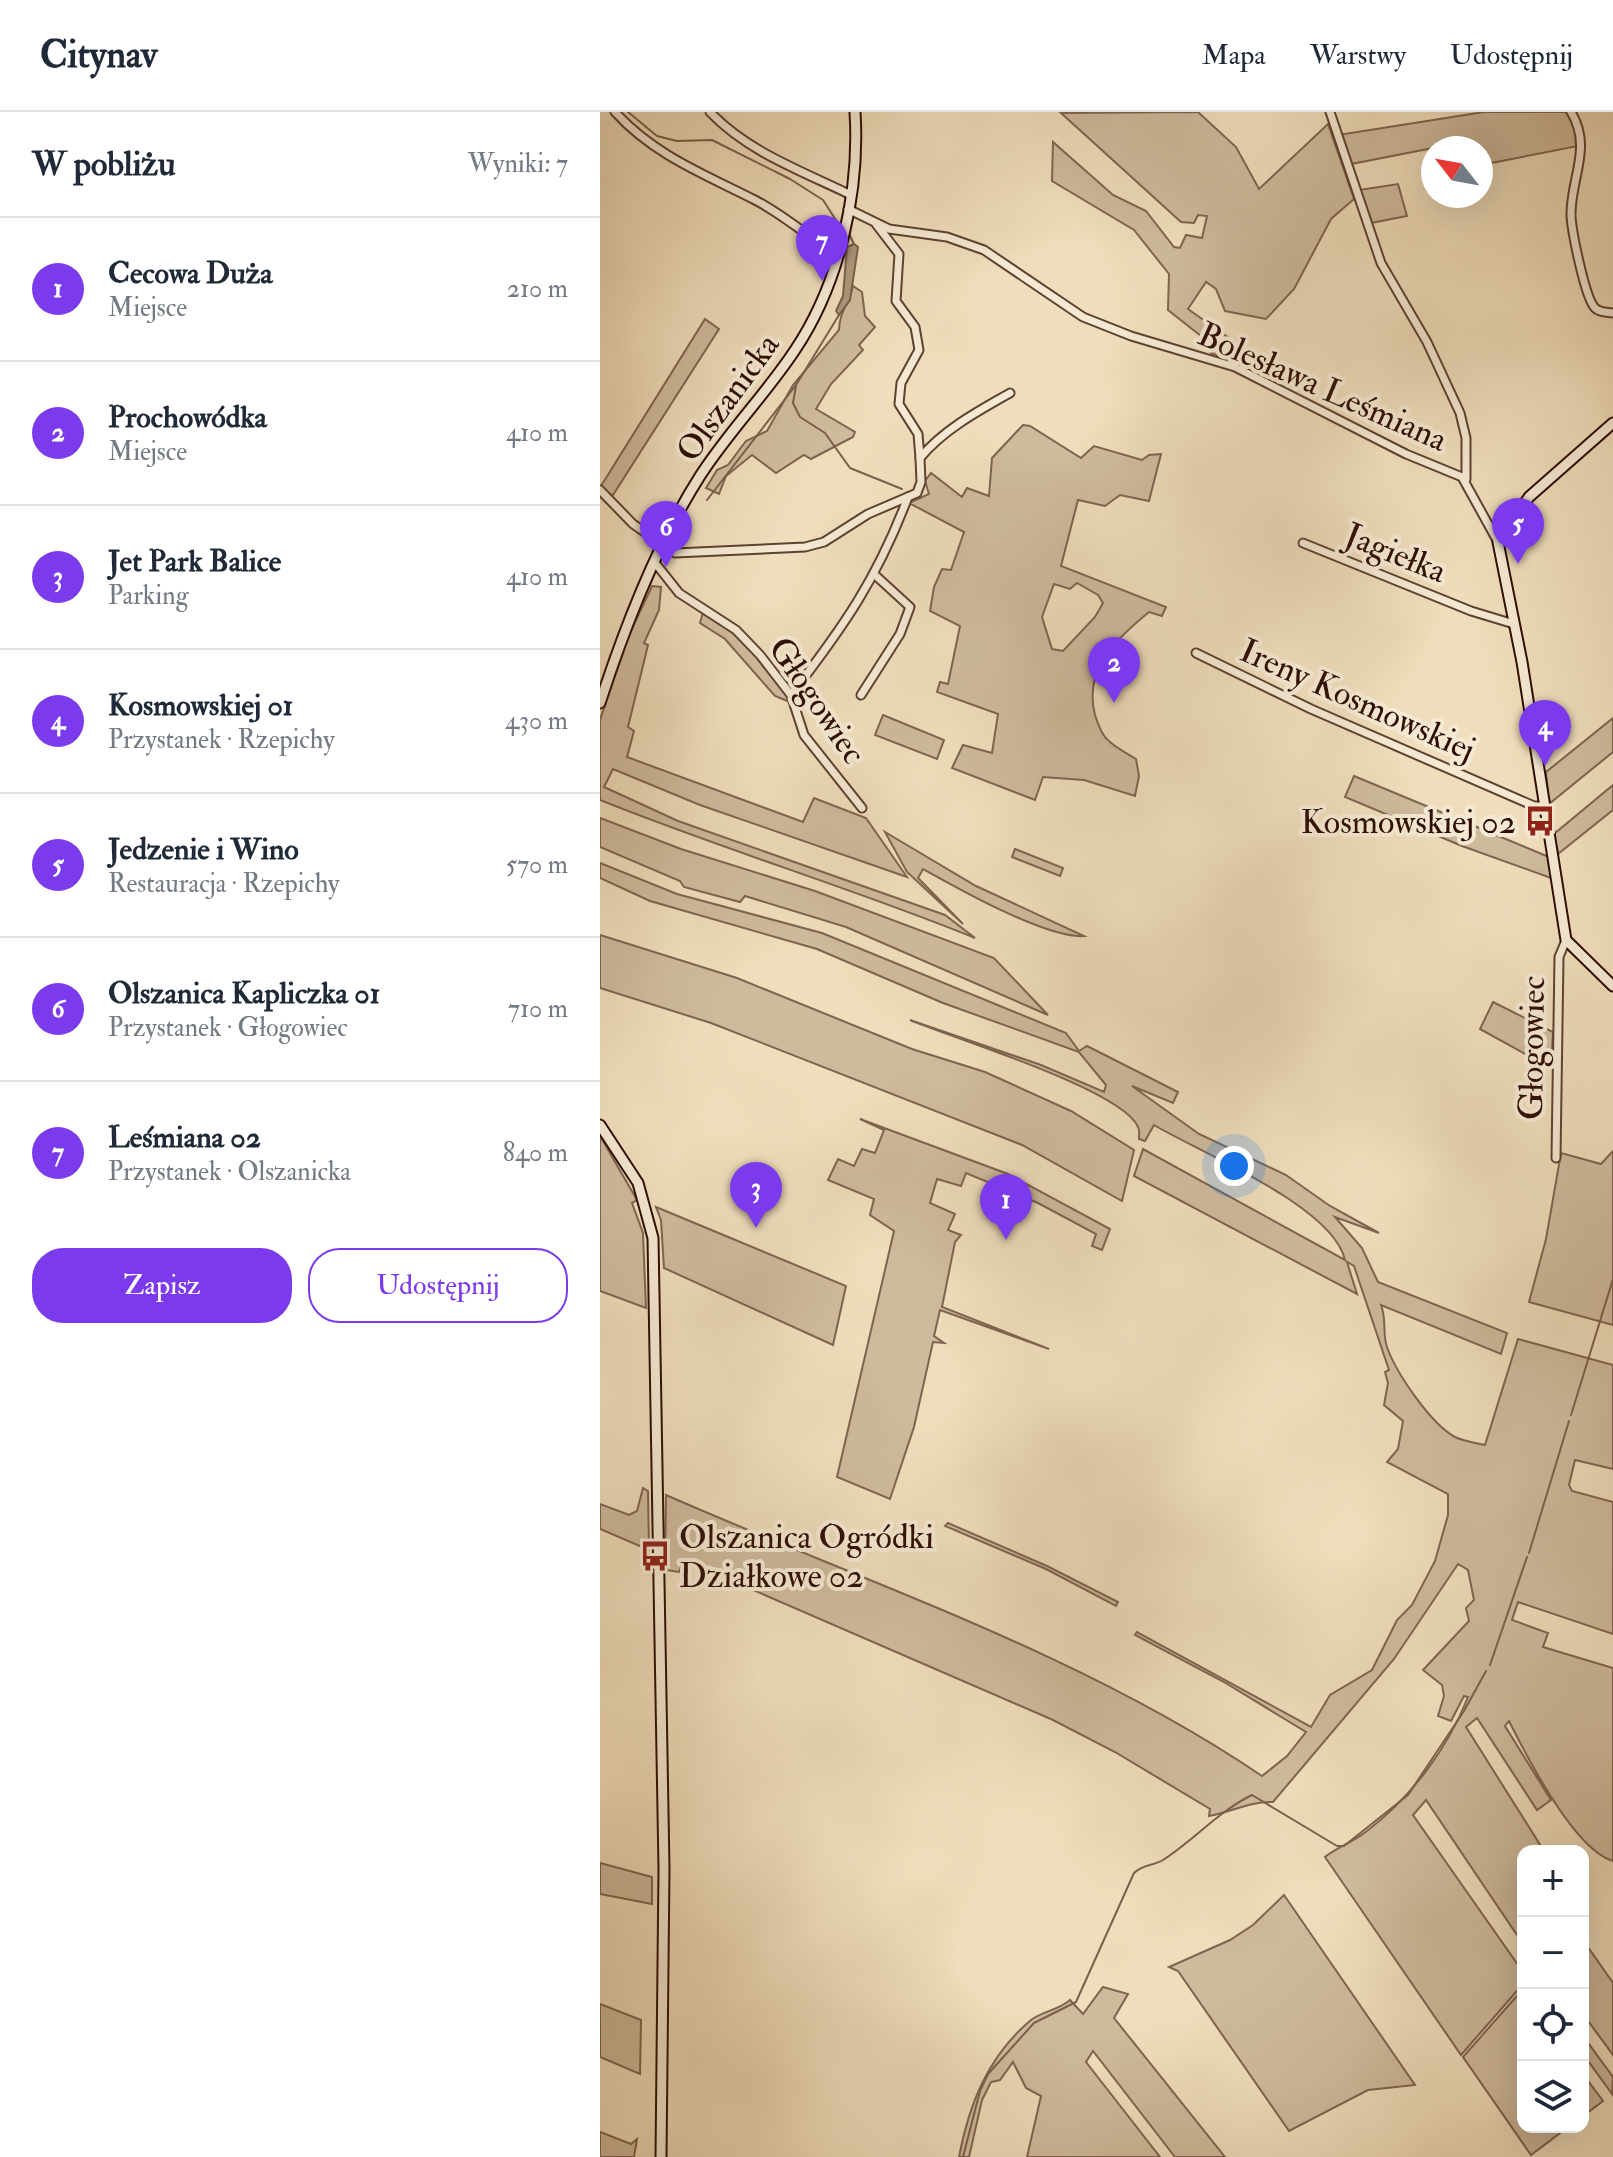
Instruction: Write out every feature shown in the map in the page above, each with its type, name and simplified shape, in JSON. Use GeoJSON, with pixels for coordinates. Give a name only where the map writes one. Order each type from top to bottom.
{"type":"FeatureCollection","features":[{"type":"Feature","properties":{"kind":"street"},"geometry":{"type":"LineString","coordinates":[[615,112],[641,137],[666,154],[700,175],[757,201],[836,255]]}},
{"type":"Feature","properties":{"kind":"street"},"geometry":{"type":"LineString","coordinates":[[710,112],[724,126],[760,151],[851,195]]}},
{"type":"Feature","properties":{"kind":"street","name":"Olszanicka"},"geometry":{"type":"LineString","coordinates":[[600,703],[663,547],[712,458],[797,348],[815,313],[836,255],[851,195],[857,144],[855,112]]}},
{"type":"Feature","properties":{"kind":"street"},"geometry":{"type":"LineString","coordinates":[[1330,112],[1381,263],[1427,342],[1460,413],[1466,438],[1466,479]]}},
{"type":"Feature","properties":{"kind":"street"},"geometry":{"type":"LineString","coordinates":[[1571,112],[1581,132],[1582,152],[1571,215],[1575,239],[1591,302],[1601,312],[1613,313]]}},
{"type":"Feature","properties":{"kind":"street"},"geometry":{"type":"LineString","coordinates":[[600,490],[633,524],[663,547],[675,553],[690,554],[805,547],[824,542],[868,514],[917,493],[921,482],[918,434],[901,410],[899,394],[919,350],[915,327],[896,301],[899,257],[876,224],[848,209]]}},
{"type":"Feature","properties":{"kind":"street","name":"Bolesława Leśmiana"},"geometry":{"type":"LineString","coordinates":[[876,224],[947,237],[984,250],[1083,317],[1131,336],[1235,367],[1406,454],[1466,479],[1498,542]]}},
{"type":"Feature","properties":{"kind":"street"},"geometry":{"type":"LineString","coordinates":[[920,458],[939,438],[1010,393]]}},
{"type":"Feature","properties":{"kind":"street"},"geometry":{"type":"LineString","coordinates":[[1613,423],[1529,497],[1498,542],[1566,940],[1613,986]]}},
{"type":"Feature","properties":{"kind":"street"},"geometry":{"type":"LineString","coordinates":[[791,695],[851,617],[875,575],[908,497]]}},
{"type":"Feature","properties":{"kind":"street","name":"Jagiełka"},"geometry":{"type":"LineString","coordinates":[[1303,543],[1471,611],[1514,624]]}},
{"type":"Feature","properties":{"kind":"street","name":"Głogowiec"},"geometry":{"type":"LineString","coordinates":[[656,564],[679,593],[736,630],[791,695],[804,735],[862,808]]}},
{"type":"Feature","properties":{"kind":"street"},"geometry":{"type":"LineString","coordinates":[[861,695],[900,634],[910,607],[875,575]]}},
{"type":"Feature","properties":{"kind":"street","name":"Ireny Kosmowskiej"},"geometry":{"type":"LineString","coordinates":[[1196,653],[1369,735],[1534,806],[1545,806]]}},
{"type":"Feature","properties":{"kind":"street","name":"Głogowiec"},"geometry":{"type":"LineString","coordinates":[[1556,1158],[1558,968],[1559,952],[1566,940]]}},
{"type":"Feature","properties":{"kind":"street"},"geometry":{"type":"LineString","coordinates":[[600,1125],[638,1183],[653,1238],[664,1869],[661,2157]]}},
{"type":"Feature","properties":{"kind":"shaded area"},"geometry":{"type":"Polygon","coordinates":[[[1198,112],[1236,147],[1259,189],[1328,124],[1354,199],[1331,219],[1294,289],[1266,319],[1225,311],[1216,289],[1206,282],[1188,309],[1232,340],[1224,358],[1211,353],[1206,340],[1168,310],[1169,274],[1134,230],[1052,181],[1053,142],[1113,195],[1146,211],[1174,247],[1180,248],[1186,235],[1202,238],[1207,216],[1198,215],[1194,223],[1181,222],[1061,113],[1198,112]]]}},
{"type":"Feature","properties":{"kind":"shaded area"},"geometry":{"type":"Polygon","coordinates":[[[1484,112],[1567,112],[1575,126],[1578,146],[1493,163],[1493,136],[1421,136],[1421,150],[1351,164],[1338,135],[1484,112]]]}},
{"type":"Feature","properties":{"kind":"shaded area"},"geometry":{"type":"Polygon","coordinates":[[[1398,184],[1407,216],[1371,223],[1359,190],[1398,184]]]}},
{"type":"Feature","properties":{"kind":"shaded area"},"geometry":{"type":"Polygon","coordinates":[[[854,244],[858,247],[850,300],[839,315],[836,311],[843,296],[847,247],[854,244]]]}},
{"type":"Feature","properties":{"kind":"shaded area"},"geometry":{"type":"Polygon","coordinates":[[[853,286],[862,292],[865,316],[875,327],[859,345],[863,350],[831,384],[816,409],[855,432],[853,437],[811,459],[804,455],[776,473],[752,455],[726,476],[719,494],[706,488],[717,470],[728,465],[746,441],[767,431],[793,385],[839,330],[853,286]]]}},
{"type":"Feature","properties":{"kind":"shaded area"},"geometry":{"type":"Polygon","coordinates":[[[705,319],[719,329],[611,498],[601,486],[705,319]]]}},
{"type":"Feature","properties":{"kind":"shaded area"},"geometry":{"type":"Polygon","coordinates":[[[1023,425],[1030,426],[1081,458],[1094,446],[1142,460],[1149,455],[1161,454],[1149,501],[1120,495],[1105,506],[1078,500],[1061,566],[1166,607],[1162,616],[1149,612],[1114,644],[1098,669],[1094,683],[1095,715],[1103,733],[1113,745],[1136,759],[1139,776],[1135,796],[1084,780],[1043,777],[1035,800],[952,768],[963,745],[992,753],[998,714],[937,692],[940,682],[948,684],[960,626],[930,611],[934,587],[942,569],[951,570],[964,532],[909,503],[929,494],[925,481],[931,473],[962,497],[967,488],[989,496],[992,458],[1023,425]],[[1077,583],[1070,589],[1054,584],[1042,617],[1052,649],[1063,651],[1095,617],[1103,603],[1098,595],[1077,583]]]}},
{"type":"Feature","properties":{"kind":"shaded area"},"geometry":{"type":"Polygon","coordinates":[[[652,586],[661,587],[659,610],[644,643],[648,645],[628,727],[634,731],[627,757],[803,822],[814,798],[866,818],[907,877],[700,805],[613,769],[604,787],[678,821],[945,915],[975,938],[600,800],[600,720],[628,637],[652,586]]]}},
{"type":"Feature","properties":{"kind":"shaded area"},"geometry":{"type":"Polygon","coordinates":[[[703,612],[760,650],[792,690],[790,702],[775,696],[725,639],[700,623],[703,612]]]}},
{"type":"Feature","properties":{"kind":"shaded area"},"geometry":{"type":"Polygon","coordinates":[[[883,715],[944,740],[937,759],[875,735],[883,715]]]}},
{"type":"Feature","properties":{"kind":"shaded area"},"geometry":{"type":"Polygon","coordinates":[[[1613,718],[1613,752],[1549,804],[1546,772],[1613,718]]]}},
{"type":"Feature","properties":{"kind":"shaded area"},"geometry":{"type":"Polygon","coordinates":[[[1354,776],[1549,857],[1551,878],[1462,846],[1345,797],[1354,776]]]}},
{"type":"Feature","properties":{"kind":"shaded area"},"geometry":{"type":"Polygon","coordinates":[[[1613,785],[1613,810],[1558,854],[1554,834],[1613,785]]]}},
{"type":"Feature","properties":{"kind":"shaded area"},"geometry":{"type":"Polygon","coordinates":[[[600,818],[681,849],[815,891],[994,958],[1048,1015],[846,927],[745,896],[740,902],[684,887],[680,881],[600,847],[600,818]]]}},
{"type":"Feature","properties":{"kind":"shaded area"},"geometry":{"type":"Polygon","coordinates":[[[885,832],[976,886],[1084,936],[1068,935],[1026,921],[923,869],[918,878],[963,924],[907,872],[885,832]]]}},
{"type":"Feature","properties":{"kind":"shaded area"},"geometry":{"type":"Polygon","coordinates":[[[1015,849],[1063,868],[1060,876],[1012,857],[1015,849]]]}},
{"type":"Feature","properties":{"kind":"shaded area"},"geometry":{"type":"Polygon","coordinates":[[[600,863],[677,894],[822,933],[1066,1033],[1079,1051],[1087,1046],[1178,1092],[1173,1103],[1132,1086],[1199,1134],[1286,1175],[1330,1206],[1379,1233],[1335,1217],[1362,1248],[1378,1282],[1507,1333],[1501,1354],[1381,1305],[1386,1342],[1398,1370],[1425,1410],[1455,1437],[1485,1445],[1518,1339],[1613,1365],[1613,1469],[1575,1460],[1569,1485],[1572,1491],[1613,1502],[1613,1634],[1518,1602],[1512,1620],[1548,1633],[1543,1647],[1613,1668],[1613,1861],[1583,1840],[1568,1821],[1509,1721],[1505,1726],[1551,1800],[1537,1810],[1477,1718],[1466,1727],[1540,1845],[1517,1845],[1517,1935],[1426,1800],[1413,1815],[1517,1963],[1517,1991],[1461,2055],[1325,1857],[1383,1818],[1413,1788],[1450,1736],[1468,1697],[1464,1696],[1451,1721],[1438,1716],[1444,1696],[1442,1685],[1423,1670],[1469,1621],[1466,1608],[1474,1600],[1468,1570],[1458,1564],[1394,1659],[1273,1802],[1257,1803],[1209,1816],[1210,1809],[1115,1752],[1053,1720],[684,1560],[679,1572],[665,1570],[666,1495],[1047,1656],[1193,1732],[1262,1776],[1287,1756],[1306,1732],[1224,1682],[1135,1635],[1137,1632],[1311,1727],[1330,1695],[1372,1670],[1397,1620],[1412,1605],[1435,1561],[1448,1515],[1448,1494],[1387,1462],[1398,1449],[1403,1421],[1384,1405],[1388,1383],[1385,1372],[1389,1370],[1354,1266],[1347,1262],[1357,1294],[1134,1176],[1143,1149],[1345,1260],[1335,1240],[1317,1220],[1292,1201],[1154,1125],[1145,1141],[1139,1139],[1139,1128],[1126,1113],[1102,1097],[1034,1066],[910,1020],[1041,1065],[1104,1092],[1106,1085],[1079,1052],[943,1003],[817,949],[650,901],[600,878],[600,863]]]}},
{"type":"Feature","properties":{"kind":"shaded area"},"geometry":{"type":"Polygon","coordinates":[[[600,935],[737,978],[912,1049],[985,1072],[1071,1111],[1134,1150],[1122,1201],[1022,1145],[711,1023],[600,988],[600,935]]]}},
{"type":"Feature","properties":{"kind":"shaded area"},"geometry":{"type":"Polygon","coordinates":[[[1493,1002],[1553,1032],[1551,1068],[1480,1029],[1493,1002]]]}},
{"type":"Feature","properties":{"kind":"shaded area"},"geometry":{"type":"Polygon","coordinates":[[[860,1119],[1008,1174],[1110,1229],[1102,1250],[1092,1246],[1096,1234],[1038,1203],[966,1173],[961,1186],[937,1179],[930,1203],[955,1214],[948,1230],[961,1235],[955,1242],[942,1307],[1049,1349],[940,1310],[934,1336],[944,1343],[933,1342],[914,1427],[890,1499],[837,1477],[894,1231],[870,1215],[874,1199],[828,1180],[838,1159],[854,1166],[862,1149],[875,1153],[884,1130],[860,1119]]]}},
{"type":"Feature","properties":{"kind":"shaded area"},"geometry":{"type":"Polygon","coordinates":[[[600,1136],[637,1200],[632,1203],[643,1233],[646,1308],[600,1291],[600,1136]]]}},
{"type":"Feature","properties":{"kind":"shaded area"},"geometry":{"type":"Polygon","coordinates":[[[1613,1151],[1613,1325],[1529,1302],[1546,1239],[1561,1153],[1601,1164],[1613,1151]]]}},
{"type":"Feature","properties":{"kind":"shaded area"},"geometry":{"type":"Polygon","coordinates":[[[656,1207],[846,1286],[833,1345],[664,1268],[661,1220],[656,1207]]]}},
{"type":"Feature","properties":{"kind":"shaded area"},"geometry":{"type":"Polygon","coordinates":[[[643,1488],[648,1491],[649,1550],[600,1529],[600,1504],[629,1515],[637,1511],[643,1488]]]}},
{"type":"Feature","properties":{"kind":"shaded area"},"geometry":{"type":"Polygon","coordinates":[[[948,1523],[1047,1566],[1118,1602],[1116,1606],[1046,1569],[945,1526],[948,1523]]]}},
{"type":"Feature","properties":{"kind":"shaded area"},"geometry":{"type":"Polygon","coordinates":[[[600,1863],[652,1877],[652,1904],[600,1894],[600,1863]]]}},
{"type":"Feature","properties":{"kind":"shaded area"},"geometry":{"type":"Polygon","coordinates":[[[1284,1895],[1415,2085],[1368,2090],[1289,2131],[1178,1971],[1169,1967],[1230,1940],[1253,1925],[1284,1895]]]}},
{"type":"Feature","properties":{"kind":"shaded area"},"geometry":{"type":"Polygon","coordinates":[[[1589,1949],[1613,1983],[1613,2055],[1589,2022],[1589,1949]]]}},
{"type":"Feature","properties":{"kind":"shaded area"},"geometry":{"type":"Polygon","coordinates":[[[1103,1987],[1128,1994],[1114,2018],[1225,2157],[1175,2157],[1093,2051],[1086,2062],[1160,2157],[1027,2157],[1041,2096],[1026,2088],[1013,2062],[1000,2080],[991,2082],[982,2100],[969,2157],[959,2157],[975,2100],[1003,2049],[1031,2020],[1070,2000],[1083,2014],[1103,1987]]]}},
{"type":"Feature","properties":{"kind":"shaded area"},"geometry":{"type":"Polygon","coordinates":[[[1517,1996],[1517,2133],[1560,2133],[1531,2155],[1463,2057],[1517,1996]]]}},
{"type":"Feature","properties":{"kind":"shaded area"},"geometry":{"type":"Polygon","coordinates":[[[600,2004],[641,2020],[640,2074],[600,2057],[600,2004]]]}},
{"type":"Feature","properties":{"kind":"shaded area"},"geometry":{"type":"Polygon","coordinates":[[[1589,2044],[1613,2077],[1612,2094],[1589,2062],[1589,2044]]]}},
{"type":"Feature","properties":{"kind":"shaded area"},"geometry":{"type":"Polygon","coordinates":[[[1589,2082],[1603,2101],[1589,2112],[1589,2082]]]}},
{"type":"Feature","properties":{"kind":"shaded area"},"geometry":{"type":"Polygon","coordinates":[[[600,2132],[631,2144],[637,2139],[634,2157],[600,2157],[600,2132]]]}},
{"type":"Feature","properties":{"kind":"waterway"},"geometry":{"type":"LineString","coordinates":[[628,112],[657,136],[677,141],[712,140],[790,179],[823,200],[841,228]]}},
{"type":"Feature","properties":{"kind":"waterway"},"geometry":{"type":"LineString","coordinates":[[849,234],[854,244]]}},
{"type":"Feature","properties":{"kind":"waterway"},"geometry":{"type":"LineString","coordinates":[[707,500],[796,385],[839,315]]}},
{"type":"Feature","properties":{"kind":"waterway"},"geometry":{"type":"LineString","coordinates":[[796,386],[793,403],[800,417],[825,433],[850,468],[902,489]]}},
{"type":"Feature","properties":{"kind":"waterway"},"geometry":{"type":"LineString","coordinates":[[1571,1415],[1613,1279]]}},
{"type":"Feature","properties":{"kind":"waterway"},"geometry":{"type":"LineString","coordinates":[[1529,1553],[1569,1421]]}},
{"type":"Feature","properties":{"kind":"waterway"},"geometry":{"type":"LineString","coordinates":[[1490,1665],[1527,1557]]}},
{"type":"Feature","properties":{"kind":"waterway"},"geometry":{"type":"LineString","coordinates":[[963,2157],[980,2091],[988,2074],[1034,2023],[1076,2002],[1134,1873],[1163,1860],[1252,1795],[1337,1846],[1344,1846],[1408,1795],[1464,1711],[1486,1671]]}},
{"type":"Feature","properties":{"kind":"place","name":"Leśmiana 02"},"geometry":{"type":"Point","coordinates":[822,281]}},
{"type":"Feature","properties":{"kind":"place","name":"Jedzenie i Wino"},"geometry":{"type":"Point","coordinates":[1518,564]}},
{"type":"Feature","properties":{"kind":"place","name":"Olszanica Kapliczka 01"},"geometry":{"type":"Point","coordinates":[666,567]}},
{"type":"Feature","properties":{"kind":"place","name":"Prochowódka"},"geometry":{"type":"Point","coordinates":[1114,703]}},
{"type":"Feature","properties":{"kind":"place","name":"Kosmowskiej 01"},"geometry":{"type":"Point","coordinates":[1545,766]}},
{"type":"Feature","properties":{"kind":"place","name":"Kosmowskiej 02"},"geometry":{"type":"Point","coordinates":[1540,821]}},
{"type":"Feature","properties":{"kind":"place","name":"Jet Park Balice"},"geometry":{"type":"Point","coordinates":[756,1228]}},
{"type":"Feature","properties":{"kind":"place","name":"Cecowa Duża"},"geometry":{"type":"Point","coordinates":[1006,1240]}},
{"type":"Feature","properties":{"kind":"place","name":"Olszanica Ogródki Działkowe 02"},"geometry":{"type":"Point","coordinates":[655,1556]}}]}
